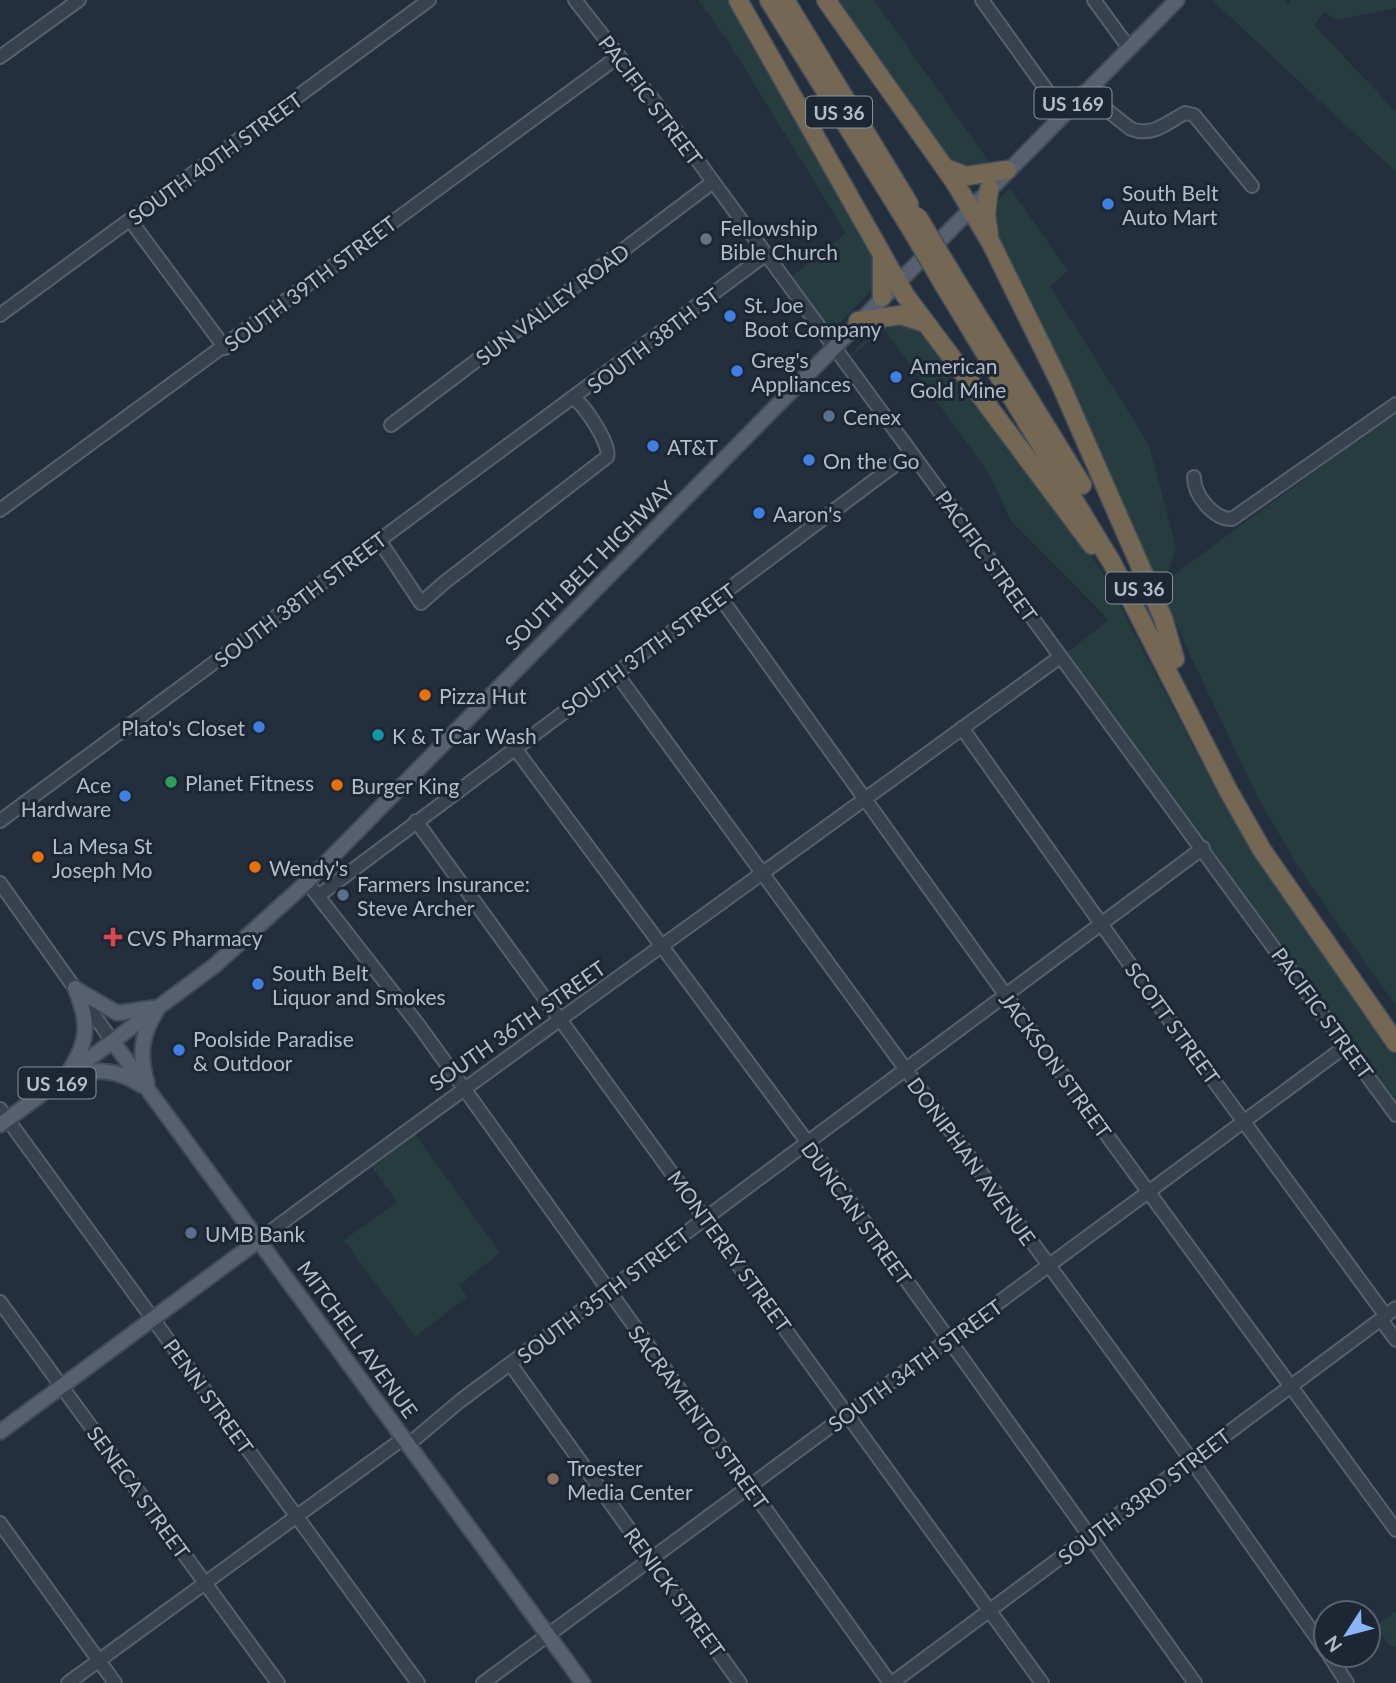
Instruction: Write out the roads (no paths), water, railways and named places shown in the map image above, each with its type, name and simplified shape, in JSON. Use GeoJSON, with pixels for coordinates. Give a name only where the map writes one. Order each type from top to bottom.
{"type":"FeatureCollection","features":[{"type":"Feature","properties":{"kind":"highway"},"geometry":{"type":"LineString","coordinates":[[738,0],[897,282],[1089,541],[1146,626]]}},
{"type":"Feature","properties":{"kind":"highway","name":"US 36"},"geometry":{"type":"LineString","coordinates":[[769,0],[912,220]]}},
{"type":"Feature","properties":{"kind":"highway","name":"US 36"},"geometry":{"type":"LineString","coordinates":[[785,0],[1081,507],[1146,626],[1228,790],[1262,849],[1396,1043]]}},
{"type":"Feature","properties":{"kind":"highway"},"geometry":{"type":"LineString","coordinates":[[826,0],[945,168],[991,243],[1060,383],[1163,618],[1175,659]]}},
{"type":"Feature","properties":{"kind":"highway"},"geometry":{"type":"LineString","coordinates":[[945,168],[966,176],[1007,170]]}},
{"type":"Feature","properties":{"kind":"highway"},"geometry":{"type":"LineString","coordinates":[[989,189],[986,221],[991,243]]}},
{"type":"Feature","properties":{"kind":"highway"},"geometry":{"type":"LineString","coordinates":[[881,254],[884,281],[881,297]]}},
{"type":"Feature","properties":{"kind":"highway","name":"US 36"},"geometry":{"type":"LineString","coordinates":[[948,279],[1092,501],[1235,779],[1273,845],[1396,1022]]}},
{"type":"Feature","properties":{"kind":"highway"},"geometry":{"type":"LineString","coordinates":[[858,321],[901,315],[925,323]]}},
{"type":"Feature","properties":{"kind":"main road","name":"SOUTH BELT HIGHWAY"},"geometry":{"type":"LineString","coordinates":[[3,1118],[162,1006],[214,965],[307,882],[881,297],[1177,0]]}},
{"type":"Feature","properties":{"kind":"main road"},"geometry":{"type":"LineString","coordinates":[[75,988],[117,1013],[162,1006]]}},
{"type":"Feature","properties":{"kind":"main road"},"geometry":{"type":"LineString","coordinates":[[66,1076],[80,1052],[87,1031],[84,1008],[75,988]]}},
{"type":"Feature","properties":{"kind":"main road"},"geometry":{"type":"LineString","coordinates":[[149,1090],[141,1054],[142,1041],[162,1006]]}},
{"type":"Feature","properties":{"kind":"main road","name":"MITCHELL AVENUE"},"geometry":{"type":"LineString","coordinates":[[114,1042],[583,1683]]}},
{"type":"Feature","properties":{"kind":"main road"},"geometry":{"type":"LineString","coordinates":[[66,1076],[111,1071],[124,1074],[149,1090]]}},
{"type":"Feature","properties":{"kind":"main road","name":"SOUTH 36TH STREET"},"geometry":{"type":"LineString","coordinates":[[0,1432],[259,1240]]}},
{"type":"Feature","properties":{"kind":"street"},"geometry":{"type":"LineString","coordinates":[[0,57],[79,0]]}},
{"type":"Feature","properties":{"kind":"street","name":"SOUTH 40TH STREET"},"geometry":{"type":"LineString","coordinates":[[0,315],[429,0]]}},
{"type":"Feature","properties":{"kind":"street","name":"PACIFIC STREET"},"geometry":{"type":"LineString","coordinates":[[575,0],[713,182],[1396,1115]]}},
{"type":"Feature","properties":{"kind":"street"},"geometry":{"type":"LineString","coordinates":[[982,0],[1063,113]]}},
{"type":"Feature","properties":{"kind":"street"},"geometry":{"type":"LineString","coordinates":[[1094,0],[1129,48]]}},
{"type":"Feature","properties":{"kind":"street","name":"SOUTH 39TH STREET"},"geometry":{"type":"LineString","coordinates":[[0,510],[225,348],[425,197],[619,56]]}},
{"type":"Feature","properties":{"kind":"street"},"geometry":{"type":"LineString","coordinates":[[1084,92],[1131,129],[1140,132],[1155,131],[1185,113],[1194,115],[1252,186]]}},
{"type":"Feature","properties":{"kind":"street","name":"SUN VALLEY ROAD"},"geometry":{"type":"LineString","coordinates":[[391,425],[713,182]]}},
{"type":"Feature","properties":{"kind":"street"},"geometry":{"type":"LineString","coordinates":[[130,220],[225,348]]}},
{"type":"Feature","properties":{"kind":"street","name":"SOUTH 38TH ST"},"geometry":{"type":"LineString","coordinates":[[573,398],[765,255]]}},
{"type":"Feature","properties":{"kind":"street"},"geometry":{"type":"LineString","coordinates":[[379,540],[421,603],[607,457],[610,451],[578,400],[573,398]]}},
{"type":"Feature","properties":{"kind":"street","name":"SOUTH 38TH STREET"},"geometry":{"type":"LineString","coordinates":[[0,821],[573,398]]}},
{"type":"Feature","properties":{"kind":"street"},"geometry":{"type":"LineString","coordinates":[[1194,477],[1194,485],[1207,505],[1218,517],[1232,519],[1396,404]]}},
{"type":"Feature","properties":{"kind":"street","name":"SOUTH 37TH STREET"},"geometry":{"type":"LineString","coordinates":[[318,896],[911,453]]}},
{"type":"Feature","properties":{"kind":"street","name":"JACKSON STREET"},"geometry":{"type":"LineString","coordinates":[[720,597],[1148,1193],[1396,1530]]}},
{"type":"Feature","properties":{"kind":"street","name":"SOUTH 36TH STREET"},"geometry":{"type":"LineString","coordinates":[[259,1240],[463,1088],[563,1020],[1060,657]]}},
{"type":"Feature","properties":{"kind":"street","name":"DONIPHAN AVENUE"},"geometry":{"type":"LineString","coordinates":[[616,673],[1192,1461],[1312,1632]]}},
{"type":"Feature","properties":{"kind":"street","name":"SCOTT STREET"},"geometry":{"type":"LineString","coordinates":[[962,728],[1243,1121],[1388,1315],[1396,1340]]}},
{"type":"Feature","properties":{"kind":"street","name":"DUNCAN STREET"},"geometry":{"type":"LineString","coordinates":[[514,747],[808,1143],[1195,1683]]}},
{"type":"Feature","properties":{"kind":"street","name":"MONTEREY STREET"},"geometry":{"type":"LineString","coordinates":[[416,821],[1042,1683]]}},
{"type":"Feature","properties":{"kind":"street","name":"SOUTH 35TH STREET"},"geometry":{"type":"LineString","coordinates":[[68,1683],[511,1365],[1203,848]]}},
{"type":"Feature","properties":{"kind":"street","name":"SACRAMENTO STREET"},"geometry":{"type":"LineString","coordinates":[[307,882],[463,1088],[891,1683]]}},
{"type":"Feature","properties":{"kind":"street","name":"MITCHELL AVENUE"},"geometry":{"type":"LineString","coordinates":[[0,883],[114,1042]]}},
{"type":"Feature","properties":{"kind":"street","name":"SOUTH 34TH STREET"},"geometry":{"type":"LineString","coordinates":[[483,1683],[1346,1046]]}},
{"type":"Feature","properties":{"kind":"street","name":"PENN STREET"},"geometry":{"type":"LineString","coordinates":[[3,1118],[418,1683]]}},
{"type":"Feature","properties":{"kind":"street","name":"SENECA STREET"},"geometry":{"type":"LineString","coordinates":[[0,1302],[278,1683]]}},
{"type":"Feature","properties":{"kind":"street","name":"SOUTH 33RD STREET"},"geometry":{"type":"LineString","coordinates":[[891,1683],[1388,1315]]}},
{"type":"Feature","properties":{"kind":"street","name":"RENICK STREET"},"geometry":{"type":"LineString","coordinates":[[511,1365],[740,1683]]}},
{"type":"Feature","properties":{"kind":"street"},"geometry":{"type":"LineString","coordinates":[[0,1523],[116,1683]]}},
{"type":"Feature","properties":{"kind":"place","name":"South Belt Auto Mart"},"geometry":{"type":"Point","coordinates":[1108,204]}},
{"type":"Feature","properties":{"kind":"place","name":"Fellowship Bible Church"},"geometry":{"type":"Point","coordinates":[706,239]}},
{"type":"Feature","properties":{"kind":"place","name":"St. Joe Boot Company"},"geometry":{"type":"Point","coordinates":[730,316]}},
{"type":"Feature","properties":{"kind":"place","name":"Greg's Appliances"},"geometry":{"type":"Point","coordinates":[737,371]}},
{"type":"Feature","properties":{"kind":"place","name":"American Gold Mine"},"geometry":{"type":"Point","coordinates":[896,377]}},
{"type":"Feature","properties":{"kind":"place","name":"Cenex"},"geometry":{"type":"Point","coordinates":[829,416]}},
{"type":"Feature","properties":{"kind":"place","name":"AT&T"},"geometry":{"type":"Point","coordinates":[653,446]}},
{"type":"Feature","properties":{"kind":"place","name":"On the Go"},"geometry":{"type":"Point","coordinates":[809,460]}},
{"type":"Feature","properties":{"kind":"place","name":"Aaron's"},"geometry":{"type":"Point","coordinates":[759,513]}},
{"type":"Feature","properties":{"kind":"place","name":"Pizza Hut"},"geometry":{"type":"Point","coordinates":[425,695]}},
{"type":"Feature","properties":{"kind":"place","name":"Plato's Closet"},"geometry":{"type":"Point","coordinates":[259,727]}},
{"type":"Feature","properties":{"kind":"place","name":"K & T Car Wash"},"geometry":{"type":"Point","coordinates":[378,735]}},
{"type":"Feature","properties":{"kind":"place","name":"Planet Fitness"},"geometry":{"type":"Point","coordinates":[171,782]}},
{"type":"Feature","properties":{"kind":"place","name":"Burger King"},"geometry":{"type":"Point","coordinates":[337,785]}},
{"type":"Feature","properties":{"kind":"place","name":"Ace Hardware"},"geometry":{"type":"Point","coordinates":[125,796]}},
{"type":"Feature","properties":{"kind":"place","name":"La Mesa St Joseph Mo"},"geometry":{"type":"Point","coordinates":[38,857]}},
{"type":"Feature","properties":{"kind":"place","name":"Wendy's"},"geometry":{"type":"Point","coordinates":[255,867]}},
{"type":"Feature","properties":{"kind":"place","name":"Farmers Insurance: Steve Archer"},"geometry":{"type":"Point","coordinates":[343,895]}},
{"type":"Feature","properties":{"kind":"place","name":"CVS Pharmacy"},"geometry":{"type":"Point","coordinates":[113,937]}},
{"type":"Feature","properties":{"kind":"place","name":"South Belt Liquor and Smokes"},"geometry":{"type":"Point","coordinates":[258,984]}},
{"type":"Feature","properties":{"kind":"place","name":"Poolside Paradise & Outdoor"},"geometry":{"type":"Point","coordinates":[179,1050]}},
{"type":"Feature","properties":{"kind":"place","name":"UMB Bank"},"geometry":{"type":"Point","coordinates":[191,1233]}},
{"type":"Feature","properties":{"kind":"place","name":"Troester Media Center"},"geometry":{"type":"Point","coordinates":[553,1479]}}]}
